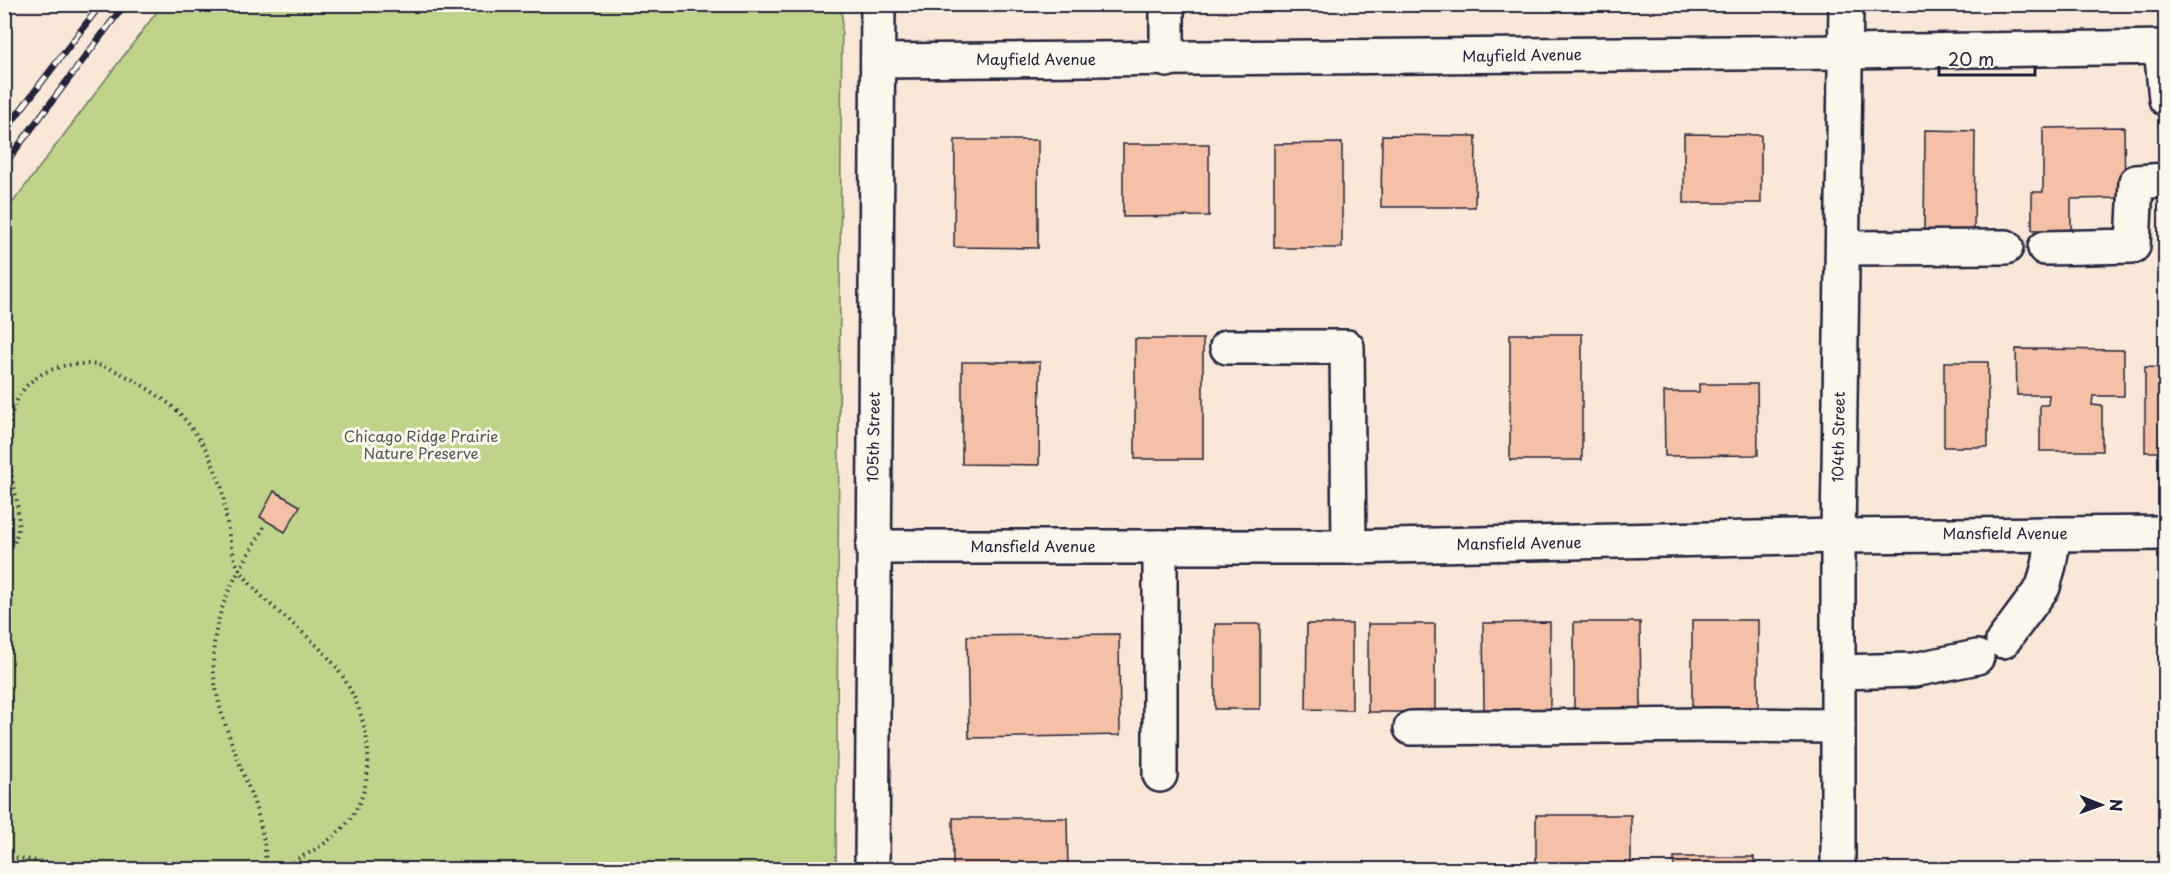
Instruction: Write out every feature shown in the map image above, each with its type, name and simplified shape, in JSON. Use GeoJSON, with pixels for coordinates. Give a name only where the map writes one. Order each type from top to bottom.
{"type":"FeatureCollection","features":[{"type":"Feature","properties":{"kind":"street","name":"105th Street"},"geometry":{"type":"LineString","coordinates":[[872,870],[878,4]]}},
{"type":"Feature","properties":{"kind":"street"},"geometry":{"type":"LineString","coordinates":[[1167,4],[1167,60]]}},
{"type":"Feature","properties":{"kind":"street","name":"104th Street"},"geometry":{"type":"LineString","coordinates":[[1838,870],[1838,536],[1846,4]]}},
{"type":"Feature","properties":{"kind":"street","name":"Mayfield Avenue"},"geometry":{"type":"LineString","coordinates":[[878,61],[1167,60],[2163,46]]}},
{"type":"Feature","properties":{"kind":"street"},"geometry":{"type":"LineString","coordinates":[[2163,46],[2166,99]]}},
{"type":"Feature","properties":{"kind":"street"},"geometry":{"type":"LineString","coordinates":[[2045,248],[2133,246],[2136,182],[2166,180]]}},
{"type":"Feature","properties":{"kind":"street"},"geometry":{"type":"LineString","coordinates":[[1843,248],[2006,246]]}},
{"type":"Feature","properties":{"kind":"street"},"geometry":{"type":"LineString","coordinates":[[1227,347],[1347,348],[1348,548]]}},
{"type":"Feature","properties":{"kind":"street","name":"Mansfield Avenue"},"geometry":{"type":"LineString","coordinates":[[873,547],[1348,548],[1838,536],[2166,533]]}},
{"type":"Feature","properties":{"kind":"street"},"geometry":{"type":"LineString","coordinates":[[1838,672],[1914,670],[1990,649],[2043,587],[2054,534]]}},
{"type":"Feature","properties":{"kind":"street"},"geometry":{"type":"LineString","coordinates":[[1160,547],[1160,776]]}},
{"type":"Feature","properties":{"kind":"street"},"geometry":{"type":"LineString","coordinates":[[1411,728],[1838,726]]}},
{"type":"Feature","properties":{"kind":"path"},"geometry":{"type":"LineString","coordinates":[[4,557],[15,542],[19,526],[19,509],[10,466],[9,419],[18,397],[35,378],[53,369],[78,364],[103,366],[129,378],[179,412],[210,457],[220,485],[230,539],[239,569],[253,586],[308,636],[337,669],[355,700],[367,734],[368,762],[364,795],[349,820],[329,839],[300,859],[274,870]]}},
{"type":"Feature","properties":{"kind":"path"},"geometry":{"type":"LineString","coordinates":[[264,526],[226,597],[215,639],[212,672],[223,718],[249,787],[263,837],[266,870]]}},
{"type":"Feature","properties":{"kind":"path"},"geometry":{"type":"LineString","coordinates":[[4,856],[44,862],[71,870]]}},
{"type":"Feature","properties":{"kind":"green space","name":"Chicago Ridge Prairie Nature Preserve"},"geometry":{"type":"Polygon","coordinates":[[[162,5],[842,5],[836,869],[5,869],[4,214],[162,5]]]}},
{"type":"Feature","properties":{"kind":"building"},"geometry":{"type":"Polygon","coordinates":[[[2124,127],[2125,198],[2071,199],[2071,230],[2032,230],[2032,192],[2043,192],[2043,128],[2124,127]]]}},
{"type":"Feature","properties":{"kind":"building"},"geometry":{"type":"Polygon","coordinates":[[[1925,130],[1975,131],[1974,232],[1924,232],[1925,130]]]}},
{"type":"Feature","properties":{"kind":"building"},"geometry":{"type":"Polygon","coordinates":[[[1684,134],[1761,135],[1761,203],[1684,203],[1684,134]]]}},
{"type":"Feature","properties":{"kind":"building"},"geometry":{"type":"Polygon","coordinates":[[[1382,135],[1476,136],[1475,207],[1381,207],[1382,135]]]}},
{"type":"Feature","properties":{"kind":"building"},"geometry":{"type":"Polygon","coordinates":[[[955,140],[1038,140],[1038,248],[954,247],[955,140]]]}},
{"type":"Feature","properties":{"kind":"building"},"geometry":{"type":"Polygon","coordinates":[[[1342,143],[1342,248],[1274,248],[1274,144],[1342,143]]]}},
{"type":"Feature","properties":{"kind":"building"},"geometry":{"type":"Polygon","coordinates":[[[1123,144],[1209,144],[1209,216],[1123,217],[1123,144]]]}},
{"type":"Feature","properties":{"kind":"building"},"geometry":{"type":"Polygon","coordinates":[[[1510,334],[1582,334],[1582,460],[1510,460],[1510,334]]]}},
{"type":"Feature","properties":{"kind":"building"},"geometry":{"type":"Polygon","coordinates":[[[1135,339],[1203,339],[1203,459],[1135,459],[1135,339]]]}},
{"type":"Feature","properties":{"kind":"building"},"geometry":{"type":"Polygon","coordinates":[[[2016,349],[2124,350],[2124,396],[2093,396],[2092,405],[2102,406],[2102,451],[2040,451],[2040,405],[2048,405],[2049,395],[2017,395],[2016,349]]]}},
{"type":"Feature","properties":{"kind":"building"},"geometry":{"type":"Polygon","coordinates":[[[962,362],[1040,362],[1039,465],[962,464],[962,362]]]}},
{"type":"Feature","properties":{"kind":"building"},"geometry":{"type":"Polygon","coordinates":[[[1944,362],[1988,362],[1988,447],[1944,447],[1944,362]]]}},
{"type":"Feature","properties":{"kind":"building"},"geometry":{"type":"Polygon","coordinates":[[[2145,367],[2166,368],[2166,452],[2145,452],[2145,367]]]}},
{"type":"Feature","properties":{"kind":"building"},"geometry":{"type":"Polygon","coordinates":[[[1699,384],[1757,384],[1758,455],[1665,456],[1664,392],[1699,392],[1699,384]]]}},
{"type":"Feature","properties":{"kind":"building"},"geometry":{"type":"Polygon","coordinates":[[[274,491],[300,506],[285,532],[260,517],[274,491]]]}},
{"type":"Feature","properties":{"kind":"building"},"geometry":{"type":"Polygon","coordinates":[[[1692,620],[1758,620],[1758,707],[1692,708],[1692,620]]]}},
{"type":"Feature","properties":{"kind":"building"},"geometry":{"type":"Polygon","coordinates":[[[1550,622],[1550,710],[1484,710],[1483,623],[1550,622]]]}},
{"type":"Feature","properties":{"kind":"building"},"geometry":{"type":"Polygon","coordinates":[[[1574,622],[1640,622],[1641,710],[1574,710],[1574,622]]]}},
{"type":"Feature","properties":{"kind":"building"},"geometry":{"type":"Polygon","coordinates":[[[1215,624],[1260,624],[1260,709],[1215,709],[1215,624]]]}},
{"type":"Feature","properties":{"kind":"building"},"geometry":{"type":"Polygon","coordinates":[[[1307,624],[1352,624],[1352,710],[1306,709],[1307,624]]]}},
{"type":"Feature","properties":{"kind":"building"},"geometry":{"type":"Polygon","coordinates":[[[1368,624],[1435,624],[1435,712],[1368,712],[1368,624]]]}},
{"type":"Feature","properties":{"kind":"building"},"geometry":{"type":"Polygon","coordinates":[[[1119,634],[1120,735],[969,738],[967,636],[1119,634]]]}},
{"type":"Feature","properties":{"kind":"building"},"geometry":{"type":"Polygon","coordinates":[[[1536,815],[1631,815],[1631,870],[1536,870],[1536,815]]]}},
{"type":"Feature","properties":{"kind":"building"},"geometry":{"type":"Polygon","coordinates":[[[953,818],[1067,818],[1068,870],[953,870],[953,818]]]}},
{"type":"Feature","properties":{"kind":"building"},"geometry":{"type":"Polygon","coordinates":[[[1674,857],[1754,857],[1754,870],[1674,870],[1674,857]]]}},
{"type":"Feature","properties":{"kind":"railway"},"geometry":{"type":"LineString","coordinates":[[4,132],[101,4]]}},
{"type":"Feature","properties":{"kind":"railway"},"geometry":{"type":"LineString","coordinates":[[4,165],[125,4]]}}]}
